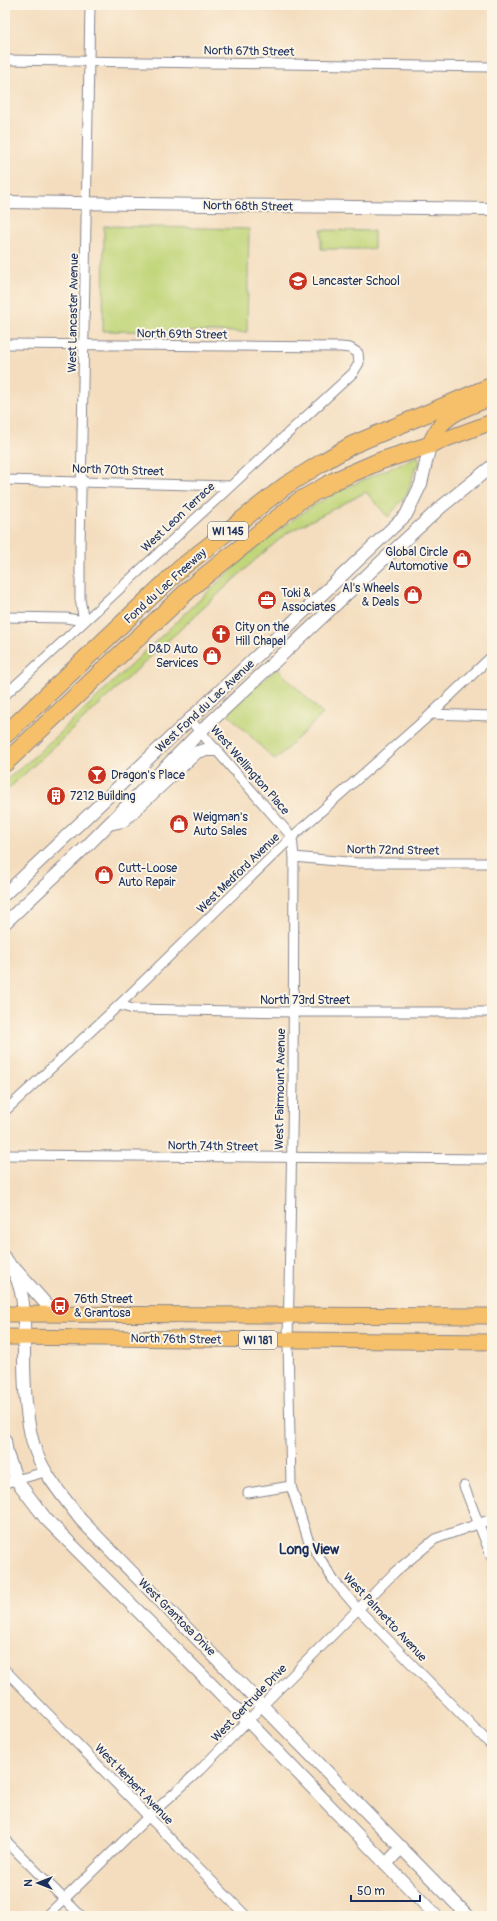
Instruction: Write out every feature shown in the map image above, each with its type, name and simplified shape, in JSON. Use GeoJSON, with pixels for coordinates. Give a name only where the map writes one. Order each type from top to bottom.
{"type":"FeatureCollection","features":[{"type":"Feature","properties":{"kind":"highway","name":"Fond du Lac Freeway"},"geometry":{"type":"LineString","coordinates":[[5,735],[181,568],[285,486],[322,462],[352,446],[492,386]]}},
{"type":"Feature","properties":{"kind":"highway","name":"Fond du Lac Freeway"},"geometry":{"type":"LineString","coordinates":[[5,763],[195,584],[299,501],[334,481],[380,460],[430,445]]}},
{"type":"Feature","properties":{"kind":"main road"},"geometry":{"type":"LineString","coordinates":[[430,445],[436,431],[450,416],[492,398]]}},
{"type":"Feature","properties":{"kind":"main road","name":"WI 145"},"geometry":{"type":"LineString","coordinates":[[430,445],[492,422]]}},
{"type":"Feature","properties":{"kind":"main road","name":"North 76th Street"},"geometry":{"type":"LineString","coordinates":[[5,1314],[54,1313],[289,1316],[492,1316]]}},
{"type":"Feature","properties":{"kind":"main road","name":"North 76th Street"},"geometry":{"type":"LineString","coordinates":[[5,1337],[492,1342]]}},
{"type":"Feature","properties":{"kind":"street","name":"West Lancaster Avenue"},"geometry":{"type":"LineString","coordinates":[[84,621],[80,599],[90,5]]}},
{"type":"Feature","properties":{"kind":"street","name":"North 67th Street"},"geometry":{"type":"LineString","coordinates":[[5,60],[492,67]]}},
{"type":"Feature","properties":{"kind":"street","name":"North 68th Street"},"geometry":{"type":"LineString","coordinates":[[5,202],[492,209]]}},
{"type":"Feature","properties":{"kind":"street","name":"North 69th Street"},"geometry":{"type":"LineString","coordinates":[[5,344],[341,347],[350,348],[358,352]]}},
{"type":"Feature","properties":{"kind":"street","name":"West Leon Terrace"},"geometry":{"type":"LineString","coordinates":[[5,695],[353,373],[359,363],[358,352]]}},
{"type":"Feature","properties":{"kind":"street","name":"West Fond du Lac Avenue"},"geometry":{"type":"LineString","coordinates":[[5,894],[406,515],[422,484],[430,445]]}},
{"type":"Feature","properties":{"kind":"street","name":"West Fond du Lac Avenue"},"geometry":{"type":"LineString","coordinates":[[5,923],[201,732],[388,555],[441,507],[490,471]]}},
{"type":"Feature","properties":{"kind":"street","name":"North 70th Street"},"geometry":{"type":"LineString","coordinates":[[5,480],[82,480],[230,486]]}},
{"type":"Feature","properties":{"kind":"street"},"geometry":{"type":"LineString","coordinates":[[5,617],[66,618],[84,621]]}},
{"type":"Feature","properties":{"kind":"street","name":"West Medford Avenue"},"geometry":{"type":"LineString","coordinates":[[5,1111],[119,1005],[292,837],[431,714],[492,656]]}},
{"type":"Feature","properties":{"kind":"street"},"geometry":{"type":"LineString","coordinates":[[431,714],[492,716]]}},
{"type":"Feature","properties":{"kind":"street","name":"West Wellington Place"},"geometry":{"type":"LineString","coordinates":[[190,720],[292,837]]}},
{"type":"Feature","properties":{"kind":"street"},"geometry":{"type":"LineString","coordinates":[[108,824],[123,822],[197,752],[216,750]]}},
{"type":"Feature","properties":{"kind":"street","name":"West Fairmount Avenue"},"geometry":{"type":"LineString","coordinates":[[288,1341],[290,1158],[294,1012],[294,856],[292,837]]}},
{"type":"Feature","properties":{"kind":"street","name":"North 72nd Street"},"geometry":{"type":"LineString","coordinates":[[294,856],[357,863],[492,863]]}},
{"type":"Feature","properties":{"kind":"street","name":"North 73rd Street"},"geometry":{"type":"LineString","coordinates":[[119,1005],[133,1009],[294,1012],[492,1012]]}},
{"type":"Feature","properties":{"kind":"street","name":"North 74th Street"},"geometry":{"type":"LineString","coordinates":[[5,1155],[492,1159]]}},
{"type":"Feature","properties":{"kind":"street"},"geometry":{"type":"LineString","coordinates":[[7,1261],[54,1313]]}},
{"type":"Feature","properties":{"kind":"street","name":"West Grantosa Drive"},"geometry":{"type":"LineString","coordinates":[[7,1261],[21,1292],[24,1304],[28,1416],[33,1444],[45,1472],[81,1520],[468,1916]]}},
{"type":"Feature","properties":{"kind":"street","name":"West Palmetto Avenue"},"geometry":{"type":"LineString","coordinates":[[288,1341],[291,1486],[308,1539],[334,1581],[358,1609],[492,1746]]}},
{"type":"Feature","properties":{"kind":"street","name":"West Grantosa Drive"},"geometry":{"type":"LineString","coordinates":[[5,1440],[7,1454],[17,1481],[46,1519],[248,1721],[436,1916]]}},
{"type":"Feature","properties":{"kind":"street"},"geometry":{"type":"LineString","coordinates":[[5,1483],[17,1481],[45,1472]]}},
{"type":"Feature","properties":{"kind":"street"},"geometry":{"type":"LineString","coordinates":[[248,1493],[291,1486]]}},
{"type":"Feature","properties":{"kind":"street"},"geometry":{"type":"LineString","coordinates":[[464,1486],[492,1558]]}},
{"type":"Feature","properties":{"kind":"street","name":"West Gertrude Drive"},"geometry":{"type":"LineString","coordinates":[[47,1916],[149,1816],[200,1770],[262,1705],[396,1571],[435,1539],[478,1522],[492,1519]]}},
{"type":"Feature","properties":{"kind":"street","name":"West Herbert Avenue"},"geometry":{"type":"LineString","coordinates":[[5,1670],[246,1916]]}},
{"type":"Feature","properties":{"kind":"street"},"geometry":{"type":"LineString","coordinates":[[5,1840],[81,1916]]}},
{"type":"Feature","properties":{"kind":"street"},"geometry":{"type":"LineString","coordinates":[[386,1864],[402,1847]]}},
{"type":"Feature","properties":{"kind":"green space"},"geometry":{"type":"Polygon","coordinates":[[[104,226],[249,229],[247,332],[103,331],[104,226]]]}},
{"type":"Feature","properties":{"kind":"green space"},"geometry":{"type":"Polygon","coordinates":[[[321,230],[374,231],[374,249],[321,249],[321,230]]]}},
{"type":"Feature","properties":{"kind":"green space"},"geometry":{"type":"Polygon","coordinates":[[[418,456],[420,465],[416,466],[407,494],[388,517],[366,492],[287,533],[255,560],[5,792],[5,781],[37,754],[247,555],[289,522],[328,497],[353,484],[418,456]]]}},
{"type":"Feature","properties":{"kind":"green space"},"geometry":{"type":"Polygon","coordinates":[[[277,668],[323,714],[275,760],[227,713],[277,668]]]}},
{"type":"Feature","properties":{"kind":"place","name":"Lancaster School"},"geometry":{"type":"Point","coordinates":[298,281]}},
{"type":"Feature","properties":{"kind":"place","name":"Global Circle Automotive"},"geometry":{"type":"Point","coordinates":[462,559]}},
{"type":"Feature","properties":{"kind":"place","name":"Al's Wheels & Deals"},"geometry":{"type":"Point","coordinates":[413,595]}},
{"type":"Feature","properties":{"kind":"place","name":"Toki & Associates"},"geometry":{"type":"Point","coordinates":[267,600]}},
{"type":"Feature","properties":{"kind":"place","name":"City on the Hill Chapel"},"geometry":{"type":"Point","coordinates":[221,634]}},
{"type":"Feature","properties":{"kind":"place","name":"D&D Auto Services"},"geometry":{"type":"Point","coordinates":[212,656]}},
{"type":"Feature","properties":{"kind":"place","name":"Dragon's Place"},"geometry":{"type":"Point","coordinates":[97,775]}},
{"type":"Feature","properties":{"kind":"place","name":"7212 Building"},"geometry":{"type":"Point","coordinates":[56,796]}},
{"type":"Feature","properties":{"kind":"place","name":"Weigman's Auto Sales"},"geometry":{"type":"Point","coordinates":[179,824]}},
{"type":"Feature","properties":{"kind":"place","name":"Cutt-Loose Auto Repair"},"geometry":{"type":"Point","coordinates":[104,875]}},
{"type":"Feature","properties":{"kind":"place","name":"76th Street & Grantosa"},"geometry":{"type":"Point","coordinates":[60,1306]}},
{"type":"Feature","properties":{"kind":"district","name":"Long View"},"geometry":{"type":"Point","coordinates":[309,1549]}}]}
